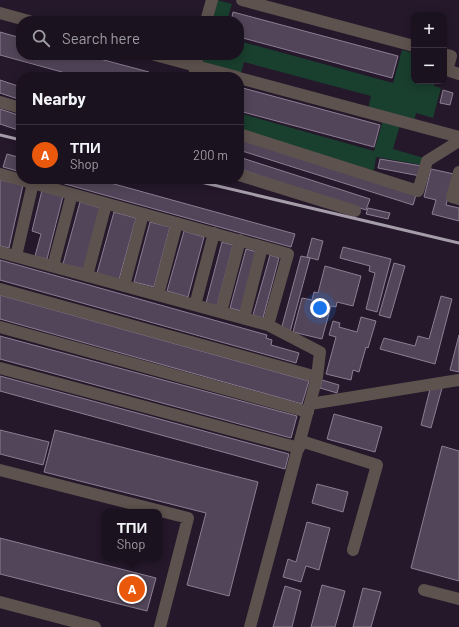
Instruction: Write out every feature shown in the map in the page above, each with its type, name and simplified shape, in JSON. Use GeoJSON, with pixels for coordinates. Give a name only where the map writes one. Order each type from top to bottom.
{"type":"FeatureCollection","features":[{"type":"Feature","properties":{"kind":"street"},"geometry":{"type":"LineString","coordinates":[[207,16],[212,0]]}},
{"type":"Feature","properties":{"kind":"street"},"geometry":{"type":"LineString","coordinates":[[242,0],[411,45]]}},
{"type":"Feature","properties":{"kind":"street"},"geometry":{"type":"LineString","coordinates":[[0,13],[16,17]]}},
{"type":"Feature","properties":{"kind":"street"},"geometry":{"type":"LineString","coordinates":[[447,55],[451,56],[447,70],[459,74]]}},
{"type":"Feature","properties":{"kind":"street"},"geometry":{"type":"LineString","coordinates":[[173,60],[218,72]]}},
{"type":"Feature","properties":{"kind":"street"},"geometry":{"type":"LineString","coordinates":[[244,79],[459,137]]}},
{"type":"Feature","properties":{"kind":"street"},"geometry":{"type":"LineString","coordinates":[[0,102],[16,107]]}},
{"type":"Feature","properties":{"kind":"street"},"geometry":{"type":"LineString","coordinates":[[244,136],[418,191],[427,161],[459,141]]}},
{"type":"Feature","properties":{"kind":"street"},"geometry":{"type":"LineString","coordinates":[[459,172],[452,197],[459,199]]}},
{"type":"Feature","properties":{"kind":"street"},"geometry":{"type":"LineString","coordinates":[[0,174],[16,179]]}},
{"type":"Feature","properties":{"kind":"street"},"geometry":{"type":"LineString","coordinates":[[244,177],[355,211]]}},
{"type":"Feature","properties":{"kind":"street"},"geometry":{"type":"LineString","coordinates":[[16,256],[33,184],[72,194],[288,254],[268,325]]}},
{"type":"Feature","properties":{"kind":"street"},"geometry":{"type":"LineString","coordinates":[[52,266],[72,194]]}},
{"type":"Feature","properties":{"kind":"street"},"geometry":{"type":"LineString","coordinates":[[87,276],[106,204]]}},
{"type":"Feature","properties":{"kind":"street"},"geometry":{"type":"LineString","coordinates":[[124,286],[143,214]]}},
{"type":"Feature","properties":{"kind":"street"},"geometry":{"type":"LineString","coordinates":[[158,295],[177,223]]}},
{"type":"Feature","properties":{"kind":"street"},"geometry":{"type":"LineString","coordinates":[[195,305],[214,233]]}},
{"type":"Feature","properties":{"kind":"street"},"geometry":{"type":"LineString","coordinates":[[221,312],[240,240]]}},
{"type":"Feature","properties":{"kind":"street"},"geometry":{"type":"LineString","coordinates":[[244,318],[262,247]]}},
{"type":"Feature","properties":{"kind":"street"},"geometry":{"type":"LineString","coordinates":[[0,252],[268,325],[320,352],[317,377],[300,444],[250,627]]}},
{"type":"Feature","properties":{"kind":"street"},"geometry":{"type":"LineString","coordinates":[[0,289],[317,377]]}},
{"type":"Feature","properties":{"kind":"street"},"geometry":{"type":"LineString","coordinates":[[0,327],[309,408],[459,380]]}},
{"type":"Feature","properties":{"kind":"street"},"geometry":{"type":"LineString","coordinates":[[0,368],[377,465],[353,550]]}},
{"type":"Feature","properties":{"kind":"street"},"geometry":{"type":"LineString","coordinates":[[0,470],[153,509]]}},
{"type":"Feature","properties":{"kind":"street"},"geometry":{"type":"LineString","coordinates":[[160,627],[188,518],[162,511]]}},
{"type":"Feature","properties":{"kind":"street"},"geometry":{"type":"LineString","coordinates":[[424,590],[459,599]]}},
{"type":"Feature","properties":{"kind":"street"},"geometry":{"type":"LineString","coordinates":[[0,602],[95,627]]}},
{"type":"Feature","properties":{"kind":"green space"},"geometry":{"type":"Polygon","coordinates":[[[217,0],[232,4],[228,16],[209,16],[217,0]]]}},
{"type":"Feature","properties":{"kind":"green space"},"geometry":{"type":"Polygon","coordinates":[[[244,42],[393,83],[402,50],[411,52],[411,84],[434,84],[434,86],[441,88],[433,118],[416,113],[414,122],[368,109],[371,96],[244,62],[241,72],[221,72],[195,65],[196,60],[244,60],[244,42]]]}},
{"type":"Feature","properties":{"kind":"green space"},"geometry":{"type":"Polygon","coordinates":[[[244,114],[374,151],[383,120],[400,125],[393,149],[424,158],[422,165],[376,157],[374,171],[244,131],[244,114]]]}},
{"type":"Feature","properties":{"kind":"building"},"geometry":{"type":"Polygon","coordinates":[[[233,12],[398,56],[392,78],[244,38],[244,16],[232,16],[233,12]]]}},
{"type":"Feature","properties":{"kind":"building"},"geometry":{"type":"Polygon","coordinates":[[[0,32],[16,37],[16,59],[0,55],[0,32]]]}},
{"type":"Feature","properties":{"kind":"building"},"geometry":{"type":"Polygon","coordinates":[[[18,60],[104,60],[149,72],[62,72],[18,60]]]}},
{"type":"Feature","properties":{"kind":"building"},"geometry":{"type":"Polygon","coordinates":[[[0,80],[16,85],[16,98],[0,93],[0,80]]]}},
{"type":"Feature","properties":{"kind":"building"},"geometry":{"type":"Polygon","coordinates":[[[244,88],[380,125],[374,147],[244,112],[244,88]]]}},
{"type":"Feature","properties":{"kind":"building"},"geometry":{"type":"Polygon","coordinates":[[[443,90],[453,93],[450,105],[440,103],[443,90]]]}},
{"type":"Feature","properties":{"kind":"building"},"geometry":{"type":"Polygon","coordinates":[[[0,109],[16,114],[16,129],[0,124],[0,109]]]}},
{"type":"Feature","properties":{"kind":"building"},"geometry":{"type":"Polygon","coordinates":[[[244,140],[416,195],[413,205],[244,152],[244,140]]]}},
{"type":"Feature","properties":{"kind":"building"},"geometry":{"type":"Polygon","coordinates":[[[7,154],[16,157],[16,171],[3,167],[7,154]]]}},
{"type":"Feature","properties":{"kind":"building"},"geometry":{"type":"Polygon","coordinates":[[[244,159],[370,199],[366,210],[244,171],[244,159]]]}},
{"type":"Feature","properties":{"kind":"building"},"geometry":{"type":"Polygon","coordinates":[[[380,159],[422,166],[420,176],[378,168],[380,159]]]}},
{"type":"Feature","properties":{"kind":"building"},"geometry":{"type":"Polygon","coordinates":[[[431,169],[454,174],[446,205],[459,208],[459,221],[432,214],[436,200],[424,197],[431,169]]]}},
{"type":"Feature","properties":{"kind":"building"},"geometry":{"type":"Polygon","coordinates":[[[0,180],[23,185],[9,248],[0,246],[0,180]]]}},
{"type":"Feature","properties":{"kind":"building"},"geometry":{"type":"Polygon","coordinates":[[[65,184],[114,184],[295,234],[291,247],[65,184]]]}},
{"type":"Feature","properties":{"kind":"building"},"geometry":{"type":"Polygon","coordinates":[[[42,190],[63,196],[47,259],[35,256],[41,234],[32,231],[42,190]]]}},
{"type":"Feature","properties":{"kind":"building"},"geometry":{"type":"Polygon","coordinates":[[[80,202],[101,208],[84,269],[63,264],[80,202]]]}},
{"type":"Feature","properties":{"kind":"building"},"geometry":{"type":"Polygon","coordinates":[[[368,208],[390,213],[388,219],[366,214],[368,208]]]}},
{"type":"Feature","properties":{"kind":"building"},"geometry":{"type":"Polygon","coordinates":[[[114,212],[136,218],[119,280],[97,273],[114,212]]]}},
{"type":"Feature","properties":{"kind":"building"},"geometry":{"type":"Polygon","coordinates":[[[150,222],[170,227],[154,287],[134,282],[150,222]]]}},
{"type":"Feature","properties":{"kind":"building"},"geometry":{"type":"Polygon","coordinates":[[[184,231],[204,237],[188,297],[167,291],[184,231]]]}},
{"type":"Feature","properties":{"kind":"building"},"geometry":{"type":"Polygon","coordinates":[[[312,238],[323,241],[318,260],[307,257],[312,238]]]}},
{"type":"Feature","properties":{"kind":"building"},"geometry":{"type":"Polygon","coordinates":[[[222,242],[233,245],[217,306],[206,303],[222,242]]]}},
{"type":"Feature","properties":{"kind":"building"},"geometry":{"type":"Polygon","coordinates":[[[343,247],[391,259],[377,312],[366,309],[375,273],[369,271],[370,266],[340,258],[343,247]]]}},
{"type":"Feature","properties":{"kind":"building"},"geometry":{"type":"Polygon","coordinates":[[[246,249],[257,252],[241,311],[230,308],[246,249]]]}},
{"type":"Feature","properties":{"kind":"building"},"geometry":{"type":"Polygon","coordinates":[[[270,255],[279,258],[263,318],[253,315],[270,255]]]}},
{"type":"Feature","properties":{"kind":"building"},"geometry":{"type":"Polygon","coordinates":[[[301,256],[310,258],[290,332],[281,330],[301,256]]]}},
{"type":"Feature","properties":{"kind":"building"},"geometry":{"type":"Polygon","coordinates":[[[0,260],[267,335],[266,338],[272,340],[271,345],[299,353],[296,363],[0,280],[0,260]]]}},
{"type":"Feature","properties":{"kind":"building"},"geometry":{"type":"Polygon","coordinates":[[[394,263],[405,266],[390,318],[379,315],[394,263]]]}},
{"type":"Feature","properties":{"kind":"building"},"geometry":{"type":"Polygon","coordinates":[[[325,266],[361,276],[353,306],[337,302],[336,307],[331,306],[322,339],[293,332],[302,298],[312,300],[314,292],[318,293],[325,266]]]}},
{"type":"Feature","properties":{"kind":"building"},"geometry":{"type":"Polygon","coordinates":[[[0,295],[309,381],[302,404],[0,319],[0,295]]]}},
{"type":"Feature","properties":{"kind":"building"},"geometry":{"type":"Polygon","coordinates":[[[441,296],[452,299],[435,364],[380,349],[384,338],[415,346],[418,336],[429,339],[441,296]]]}},
{"type":"Feature","properties":{"kind":"building"},"geometry":{"type":"Polygon","coordinates":[[[361,317],[376,321],[368,348],[366,347],[359,372],[353,370],[351,380],[326,374],[336,337],[329,335],[333,321],[340,323],[339,327],[357,332],[361,317]]]}},
{"type":"Feature","properties":{"kind":"building"},"geometry":{"type":"Polygon","coordinates":[[[459,335],[459,372],[450,370],[459,335]]]}},
{"type":"Feature","properties":{"kind":"building"},"geometry":{"type":"Polygon","coordinates":[[[0,336],[297,416],[291,438],[0,359],[0,336]]]}},
{"type":"Feature","properties":{"kind":"building"},"geometry":{"type":"Polygon","coordinates":[[[0,376],[289,454],[285,469],[0,391],[0,376]]]}},
{"type":"Feature","properties":{"kind":"building"},"geometry":{"type":"Polygon","coordinates":[[[322,380],[339,385],[337,393],[320,388],[322,380]]]}},
{"type":"Feature","properties":{"kind":"building"},"geometry":{"type":"Polygon","coordinates":[[[442,388],[431,428],[421,425],[430,389],[442,388]]]}},
{"type":"Feature","properties":{"kind":"building"},"geometry":{"type":"Polygon","coordinates":[[[334,414],[382,427],[375,452],[327,439],[334,414]]]}},
{"type":"Feature","properties":{"kind":"building"},"geometry":{"type":"Polygon","coordinates":[[[0,430],[49,442],[43,465],[0,454],[0,430]]]}},
{"type":"Feature","properties":{"kind":"building"},"geometry":{"type":"Polygon","coordinates":[[[55,430],[258,482],[229,596],[187,585],[206,513],[44,472],[55,430]]]}},
{"type":"Feature","properties":{"kind":"building"},"geometry":{"type":"Polygon","coordinates":[[[442,446],[459,451],[459,581],[411,568],[442,446]]]}},
{"type":"Feature","properties":{"kind":"building"},"geometry":{"type":"Polygon","coordinates":[[[317,484],[348,492],[343,512],[312,503],[317,484]]]}},
{"type":"Feature","properties":{"kind":"building"},"geometry":{"type":"Polygon","coordinates":[[[307,522],[330,528],[319,570],[306,566],[301,582],[283,577],[288,559],[296,562],[307,522]]]}},
{"type":"Feature","properties":{"kind":"building"},"geometry":{"type":"Polygon","coordinates":[[[0,538],[156,578],[147,611],[0,574],[0,538]]]}},
{"type":"Feature","properties":{"kind":"building"},"geometry":{"type":"Polygon","coordinates":[[[322,585],[345,591],[335,627],[311,627],[322,585]]]}},
{"type":"Feature","properties":{"kind":"building"},"geometry":{"type":"Polygon","coordinates":[[[285,586],[301,591],[292,627],[273,627],[285,586]]]}},
{"type":"Feature","properties":{"kind":"building"},"geometry":{"type":"Polygon","coordinates":[[[363,588],[381,592],[371,627],[353,627],[363,588]]]}},
{"type":"Feature","properties":{"kind":"railway"},"geometry":{"type":"LineString","coordinates":[[0,135],[16,139]]}},
{"type":"Feature","properties":{"kind":"railway"},"geometry":{"type":"LineString","coordinates":[[209,184],[459,243]]}},
{"type":"Feature","properties":{"kind":"place","name":"ТПИ"},"geometry":{"type":"Point","coordinates":[132,589]}}]}
